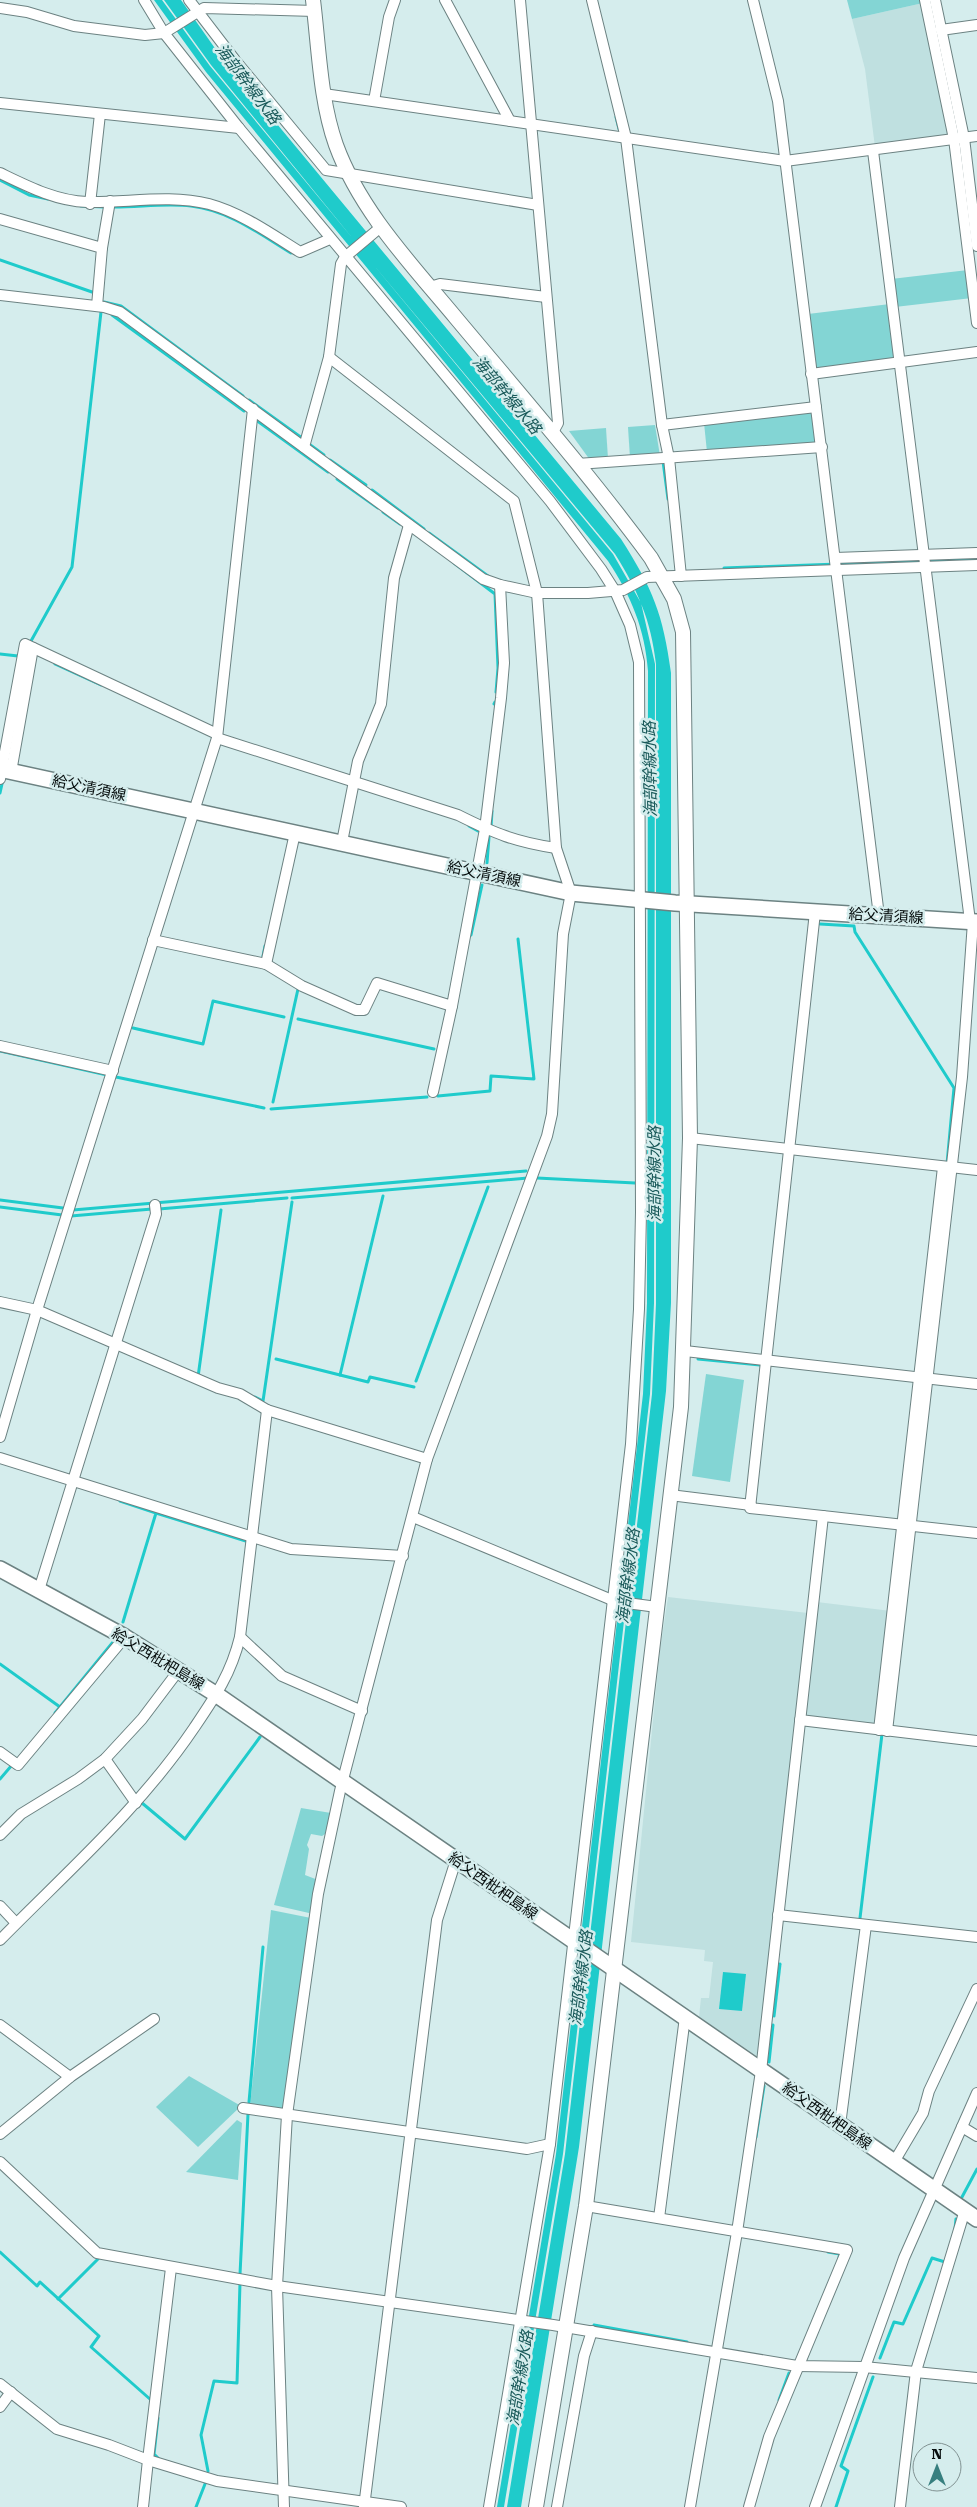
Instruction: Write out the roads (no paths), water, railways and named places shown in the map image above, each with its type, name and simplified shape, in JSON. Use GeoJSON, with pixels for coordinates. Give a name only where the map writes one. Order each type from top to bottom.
{"type":"FeatureCollection","features":[{"type":"Feature","properties":{"kind":"main road","name":"給父清須線"},"geometry":{"type":"LineString","coordinates":[[3,772],[342,842],[571,893],[680,904],[973,922]]}},
{"type":"Feature","properties":{"kind":"main road","name":"給父西枇杷島線"},"geometry":{"type":"LineString","coordinates":[[0,1569],[125,1637],[217,1695],[971,2214]]}},
{"type":"Feature","properties":{"kind":"street"},"geometry":{"type":"LineString","coordinates":[[144,0],[239,128],[330,239],[347,255],[550,501],[619,591],[639,662],[642,901],[639,1319],[631,1444],[576,1943],[550,2144],[524,2321],[489,2507]]}},
{"type":"Feature","properties":{"kind":"street"},"geometry":{"type":"LineString","coordinates":[[189,0],[194,13],[326,170],[349,176],[538,205]]}},
{"type":"Feature","properties":{"kind":"street"},"geometry":{"type":"LineString","coordinates":[[374,101],[388,18],[394,0]]}},
{"type":"Feature","properties":{"kind":"street"},"geometry":{"type":"LineString","coordinates":[[445,0],[510,121]]}},
{"type":"Feature","properties":{"kind":"street"},"geometry":{"type":"LineString","coordinates":[[520,0],[558,423],[552,434]]}},
{"type":"Feature","properties":{"kind":"street"},"geometry":{"type":"LineString","coordinates":[[592,0],[626,138],[662,426],[669,458],[681,576]]}},
{"type":"Feature","properties":{"kind":"street"},"geometry":{"type":"LineString","coordinates":[[753,0],[778,101],[879,916]]}},
{"type":"Feature","properties":{"kind":"street"},"geometry":{"type":"LineString","coordinates":[[925,0],[959,139],[977,323]]}},
{"type":"Feature","properties":{"kind":"street"},"geometry":{"type":"LineString","coordinates":[[935,0],[977,245]]}},
{"type":"Feature","properties":{"kind":"street"},"geometry":{"type":"LineString","coordinates":[[0,8],[27,12],[74,26],[145,35],[166,31],[204,8],[314,6],[324,94],[336,144],[349,176],[382,226],[430,287],[629,528],[664,577],[674,600],[684,641],[680,904],[690,1138],[681,1407],[670,1495],[650,1606],[609,1966],[586,2206],[560,2326],[536,2507]]}},
{"type":"Feature","properties":{"kind":"street"},"geometry":{"type":"LineString","coordinates":[[941,30],[977,25]]}},
{"type":"Feature","properties":{"kind":"street"},"geometry":{"type":"LineString","coordinates":[[324,94],[785,161],[977,136]]}},
{"type":"Feature","properties":{"kind":"street"},"geometry":{"type":"LineString","coordinates":[[0,104],[239,128]]}},
{"type":"Feature","properties":{"kind":"street"},"geometry":{"type":"LineString","coordinates":[[90,203],[100,114]]}},
{"type":"Feature","properties":{"kind":"street"},"geometry":{"type":"LineString","coordinates":[[873,151],[973,922],[962,1077],[946,1167],[883,1730]]}},
{"type":"Feature","properties":{"kind":"street"},"geometry":{"type":"LineString","coordinates":[[0,173],[34,190],[90,203],[110,201],[184,201],[209,204],[229,211],[266,230],[300,252],[330,239]]}},
{"type":"Feature","properties":{"kind":"street"},"geometry":{"type":"LineString","coordinates":[[97,306],[102,248],[110,201]]}},
{"type":"Feature","properties":{"kind":"street"},"geometry":{"type":"LineString","coordinates":[[0,219],[102,248]]}},
{"type":"Feature","properties":{"kind":"street"},"geometry":{"type":"LineString","coordinates":[[304,447],[329,357],[341,264],[347,255],[382,226]]}},
{"type":"Feature","properties":{"kind":"street"},"geometry":{"type":"LineString","coordinates":[[430,287],[440,284],[546,298]]}},
{"type":"Feature","properties":{"kind":"street"},"geometry":{"type":"LineString","coordinates":[[0,295],[97,306],[120,312],[483,579],[500,585],[536,593],[619,591],[646,578],[835,564],[925,561],[977,565]]}},
{"type":"Feature","properties":{"kind":"street"},"geometry":{"type":"LineString","coordinates":[[811,374],[977,352]]}},
{"type":"Feature","properties":{"kind":"street"},"geometry":{"type":"LineString","coordinates":[[284,2507],[277,2286],[287,2114],[318,1894],[362,1711],[427,1458],[547,1136],[552,1114],[563,934],[571,893],[556,848],[536,593],[514,501],[329,357]]}},
{"type":"Feature","properties":{"kind":"street"},"geometry":{"type":"LineString","coordinates":[[662,426],[816,407]]}},
{"type":"Feature","properties":{"kind":"street"},"geometry":{"type":"LineString","coordinates":[[0,1437],[37,1310],[217,736],[253,409]]}},
{"type":"Feature","properties":{"kind":"street"},"geometry":{"type":"LineString","coordinates":[[577,464],[822,446]]}},
{"type":"Feature","properties":{"kind":"street"},"geometry":{"type":"LineString","coordinates":[[342,842],[358,761],[381,704],[394,578],[409,525]]}},
{"type":"Feature","properties":{"kind":"street"},"geometry":{"type":"LineString","coordinates":[[925,561],[977,553]]}},
{"type":"Feature","properties":{"kind":"street"},"geometry":{"type":"LineString","coordinates":[[433,1092],[452,1006],[485,829],[504,663],[500,585]]}},
{"type":"Feature","properties":{"kind":"street"},"geometry":{"type":"LineString","coordinates":[[3,772],[25,644],[217,736],[458,815],[485,829],[527,843],[556,848]]}},
{"type":"Feature","properties":{"kind":"street"},"geometry":{"type":"LineString","coordinates":[[266,964],[295,832]]}},
{"type":"Feature","properties":{"kind":"street"},"geometry":{"type":"LineString","coordinates":[[815,912],[750,1508],[977,1533]]}},
{"type":"Feature","properties":{"kind":"street"},"geometry":{"type":"LineString","coordinates":[[152,940],[266,964],[302,986],[356,1010],[364,1010],[376,982],[452,1006]]}},
{"type":"Feature","properties":{"kind":"street"},"geometry":{"type":"LineString","coordinates":[[0,1046],[113,1071]]}},
{"type":"Feature","properties":{"kind":"street"},"geometry":{"type":"LineString","coordinates":[[690,1138],[977,1170]]}},
{"type":"Feature","properties":{"kind":"street"},"geometry":{"type":"LineString","coordinates":[[39,1590],[156,1214],[155,1205]]}},
{"type":"Feature","properties":{"kind":"street"},"geometry":{"type":"LineString","coordinates":[[0,1302],[37,1310],[218,1388],[240,1394],[267,1410],[427,1458]]}},
{"type":"Feature","properties":{"kind":"street"},"geometry":{"type":"LineString","coordinates":[[684,1351],[977,1384]]}},
{"type":"Feature","properties":{"kind":"street"},"geometry":{"type":"LineString","coordinates":[[0,1940],[113,1829],[136,1803],[179,1751],[217,1695],[233,1664],[240,1637],[267,1410]]}},
{"type":"Feature","properties":{"kind":"street"},"geometry":{"type":"LineString","coordinates":[[0,1458],[291,1549],[403,1556]]}},
{"type":"Feature","properties":{"kind":"street"},"geometry":{"type":"LineString","coordinates":[[670,1495],[751,1505]]}},
{"type":"Feature","properties":{"kind":"street"},"geometry":{"type":"LineString","coordinates":[[690,2507],[737,2232],[761,2071],[823,1516]]}},
{"type":"Feature","properties":{"kind":"street"},"geometry":{"type":"LineString","coordinates":[[413,1517],[613,1601],[650,1606]]}},
{"type":"Feature","properties":{"kind":"street"},"geometry":{"type":"LineString","coordinates":[[0,1752],[18,1765],[125,1637]]}},
{"type":"Feature","properties":{"kind":"street"},"geometry":{"type":"LineString","coordinates":[[240,1637],[282,1676],[362,1711]]}},
{"type":"Feature","properties":{"kind":"street"},"geometry":{"type":"LineString","coordinates":[[0,1835],[21,1814],[78,1779],[105,1759],[142,1719],[179,1670]]}},
{"type":"Feature","properties":{"kind":"street"},"geometry":{"type":"LineString","coordinates":[[800,1720],[977,1741]]}},
{"type":"Feature","properties":{"kind":"street"},"geometry":{"type":"LineString","coordinates":[[105,1759],[136,1803]]}},
{"type":"Feature","properties":{"kind":"street"},"geometry":{"type":"LineString","coordinates":[[365,2504],[437,1920],[456,1860]]}},
{"type":"Feature","properties":{"kind":"street"},"geometry":{"type":"LineString","coordinates":[[0,1906],[16,1923]]}},
{"type":"Feature","properties":{"kind":"street"},"geometry":{"type":"LineString","coordinates":[[778,1915],[977,1938]]}},
{"type":"Feature","properties":{"kind":"street"},"geometry":{"type":"LineString","coordinates":[[840,2125],[866,1925]]}},
{"type":"Feature","properties":{"kind":"street"},"geometry":{"type":"LineString","coordinates":[[894,2162],[923,2113],[929,2090],[977,1989]]}},
{"type":"Feature","properties":{"kind":"street"},"geometry":{"type":"LineString","coordinates":[[659,2218],[685,2017]]}},
{"type":"Feature","properties":{"kind":"street"},"geometry":{"type":"LineString","coordinates":[[0,2134],[70,2077],[154,2020]]}},
{"type":"Feature","properties":{"kind":"street"},"geometry":{"type":"LineString","coordinates":[[0,2025],[70,2077]]}},
{"type":"Feature","properties":{"kind":"street"},"geometry":{"type":"LineString","coordinates":[[815,2507],[904,2258],[977,2093]]}},
{"type":"Feature","properties":{"kind":"street"},"geometry":{"type":"LineString","coordinates":[[243,2108],[528,2149],[550,2144]]}},
{"type":"Feature","properties":{"kind":"street"},"geometry":{"type":"LineString","coordinates":[[962,2127],[977,2136]]}},
{"type":"Feature","properties":{"kind":"street"},"geometry":{"type":"LineString","coordinates":[[528,2149],[547,2160]]}},
{"type":"Feature","properties":{"kind":"street"},"geometry":{"type":"LineString","coordinates":[[0,2162],[97,2253],[277,2286],[560,2326],[797,2366],[864,2367],[977,2378]]}},
{"type":"Feature","properties":{"kind":"street"},"geometry":{"type":"LineString","coordinates":[[586,2206],[847,2250],[769,2437],[749,2507]]}},
{"type":"Feature","properties":{"kind":"street"},"geometry":{"type":"LineString","coordinates":[[900,2507],[916,2371],[971,2214]]}},
{"type":"Feature","properties":{"kind":"street"},"geometry":{"type":"LineString","coordinates":[[143,2507],[171,2268]]}},
{"type":"Feature","properties":{"kind":"street"},"geometry":{"type":"LineString","coordinates":[[557,2507],[584,2356],[592,2331]]}},
{"type":"Feature","properties":{"kind":"street"},"geometry":{"type":"LineString","coordinates":[[0,2384],[57,2429],[109,2445],[148,2460],[217,2481],[365,2504],[401,2507]]}},
{"type":"Feature","properties":{"kind":"street"},"geometry":{"type":"LineString","coordinates":[[0,2407],[11,2392]]}},
{"type":"Feature","properties":{"kind":"water","name":"海部幹線水路"},"geometry":{"type":"Polygon","coordinates":[[[154,0],[162,0],[210,66],[354,240],[211,65],[164,0],[181,0],[219,54],[621,539],[649,588],[660,618],[668,652],[671,673],[671,1303],[666,1391],[579,2147],[521,2507],[507,2507],[565,2154],[652,1394],[656,1304],[656,664],[654,648],[641,604],[655,664],[654,1303],[650,1394],[563,2154],[504,2507],[497,2507],[556,2154],[643,1394],[647,1303],[648,671],[644,641],[636,613],[624,587],[608,561],[206,72],[154,0]],[[372,263],[613,554],[640,602],[615,554],[372,263]]]}},
{"type":"Feature","properties":{"kind":"water"},"geometry":{"type":"Polygon","coordinates":[[[723,1972],[746,1974],[742,2011],[719,2009],[723,1972]]]}},
{"type":"Feature","properties":{"kind":"waterway"},"geometry":{"type":"LineString","coordinates":[[616,117],[619,129]]}},
{"type":"Feature","properties":{"kind":"waterway"},"geometry":{"type":"LineString","coordinates":[[0,180],[29,195],[48,199]]}},
{"type":"Feature","properties":{"kind":"waterway"},"geometry":{"type":"LineString","coordinates":[[115,207],[173,205],[205,208],[243,224],[291,253]]}},
{"type":"Feature","properties":{"kind":"waterway"},"geometry":{"type":"LineString","coordinates":[[81,206],[104,207]]}},
{"type":"Feature","properties":{"kind":"waterway"},"geometry":{"type":"LineString","coordinates":[[0,260],[92,292]]}},
{"type":"Feature","properties":{"kind":"waterway"},"geometry":{"type":"LineString","coordinates":[[104,302],[121,306],[243,396]]}},
{"type":"Feature","properties":{"kind":"waterway"},"geometry":{"type":"LineString","coordinates":[[31,641],[72,567],[101,312]]}},
{"type":"Feature","properties":{"kind":"waterway"},"geometry":{"type":"LineString","coordinates":[[112,315],[244,411]]}},
{"type":"Feature","properties":{"kind":"waterway"},"geometry":{"type":"LineString","coordinates":[[249,400],[302,438]]}},
{"type":"Feature","properties":{"kind":"waterway"},"geometry":{"type":"LineString","coordinates":[[256,420],[328,472]]}},
{"type":"Feature","properties":{"kind":"waterway"},"geometry":{"type":"LineString","coordinates":[[309,444],[324,455]]}},
{"type":"Feature","properties":{"kind":"waterway"},"geometry":{"type":"LineString","coordinates":[[330,460],[366,485]]}},
{"type":"Feature","properties":{"kind":"waterway"},"geometry":{"type":"LineString","coordinates":[[663,461],[668,499]]}},
{"type":"Feature","properties":{"kind":"waterway"},"geometry":{"type":"LineString","coordinates":[[337,479],[378,508]]}},
{"type":"Feature","properties":{"kind":"waterway"},"geometry":{"type":"LineString","coordinates":[[372,490],[424,529]]}},
{"type":"Feature","properties":{"kind":"waterway"},"geometry":{"type":"LineString","coordinates":[[383,512],[400,524]]}},
{"type":"Feature","properties":{"kind":"waterway"},"geometry":{"type":"LineString","coordinates":[[429,533],[488,576]]}},
{"type":"Feature","properties":{"kind":"waterway"},"geometry":{"type":"LineString","coordinates":[[724,568],[977,559]]}},
{"type":"Feature","properties":{"kind":"waterway"},"geometry":{"type":"LineString","coordinates":[[454,563],[495,594],[498,668],[496,692]]}},
{"type":"Feature","properties":{"kind":"waterway"},"geometry":{"type":"LineString","coordinates":[[0,654],[18,656]]}},
{"type":"Feature","properties":{"kind":"waterway"},"geometry":{"type":"LineString","coordinates":[[55,664],[101,685]]}},
{"type":"Feature","properties":{"kind":"waterway"},"geometry":{"type":"LineString","coordinates":[[0,793],[2,784]]}},
{"type":"Feature","properties":{"kind":"waterway"},"geometry":{"type":"LineString","coordinates":[[491,827],[492,811]]}},
{"type":"Feature","properties":{"kind":"waterway"},"geometry":{"type":"LineString","coordinates":[[469,826],[478,831]]}},
{"type":"Feature","properties":{"kind":"waterway"},"geometry":{"type":"LineString","coordinates":[[487,863],[489,837]]}},
{"type":"Feature","properties":{"kind":"waterway"},"geometry":{"type":"LineString","coordinates":[[471,935],[482,885]]}},
{"type":"Feature","properties":{"kind":"waterway"},"geometry":{"type":"LineString","coordinates":[[820,924],[854,926],[855,932],[954,1088],[947,1164]]}},
{"type":"Feature","properties":{"kind":"waterway"},"geometry":{"type":"LineString","coordinates":[[438,1096],[490,1091],[491,1076],[534,1079],[518,939]]}},
{"type":"Feature","properties":{"kind":"waterway"},"geometry":{"type":"LineString","coordinates":[[263,956],[265,946]]}},
{"type":"Feature","properties":{"kind":"waterway"},"geometry":{"type":"LineString","coordinates":[[273,1102],[298,989]]}},
{"type":"Feature","properties":{"kind":"waterway"},"geometry":{"type":"LineString","coordinates":[[133,1028],[203,1044],[213,1001],[284,1017]]}},
{"type":"Feature","properties":{"kind":"waterway"},"geometry":{"type":"LineString","coordinates":[[298,1019],[434,1049]]}},
{"type":"Feature","properties":{"kind":"waterway"},"geometry":{"type":"LineString","coordinates":[[0,1051],[107,1075]]}},
{"type":"Feature","properties":{"kind":"waterway"},"geometry":{"type":"LineString","coordinates":[[116,1077],[264,1108]]}},
{"type":"Feature","properties":{"kind":"waterway"},"geometry":{"type":"LineString","coordinates":[[271,1109],[427,1097]]}},
{"type":"Feature","properties":{"kind":"waterway"},"geometry":{"type":"LineString","coordinates":[[73,1210],[526,1171]]}},
{"type":"Feature","properties":{"kind":"waterway"},"geometry":{"type":"LineString","coordinates":[[292,1198],[528,1178]]}},
{"type":"Feature","properties":{"kind":"waterway"},"geometry":{"type":"LineString","coordinates":[[537,1178],[635,1183]]}},
{"type":"Feature","properties":{"kind":"waterway"},"geometry":{"type":"LineString","coordinates":[[416,1381],[488,1187]]}},
{"type":"Feature","properties":{"kind":"waterway"},"geometry":{"type":"LineString","coordinates":[[340,1375],[383,1196]]}},
{"type":"Feature","properties":{"kind":"waterway"},"geometry":{"type":"LineString","coordinates":[[159,1209],[287,1198]]}},
{"type":"Feature","properties":{"kind":"waterway"},"geometry":{"type":"LineString","coordinates":[[0,1200],[63,1208]]}},
{"type":"Feature","properties":{"kind":"waterway"},"geometry":{"type":"LineString","coordinates":[[255,1397],[263,1401],[292,1202]]}},
{"type":"Feature","properties":{"kind":"waterway"},"geometry":{"type":"LineString","coordinates":[[0,1207],[62,1215]]}},
{"type":"Feature","properties":{"kind":"waterway"},"geometry":{"type":"LineString","coordinates":[[71,1216],[152,1209]]}},
{"type":"Feature","properties":{"kind":"waterway"},"geometry":{"type":"LineString","coordinates":[[198,1377],[221,1210]]}},
{"type":"Feature","properties":{"kind":"waterway"},"geometry":{"type":"LineString","coordinates":[[276,1359],[368,1382],[370,1377],[414,1387]]}},
{"type":"Feature","properties":{"kind":"waterway"},"geometry":{"type":"LineString","coordinates":[[698,1359],[760,1365]]}},
{"type":"Feature","properties":{"kind":"waterway"},"geometry":{"type":"LineString","coordinates":[[120,1501],[156,1513],[123,1622]]}},
{"type":"Feature","properties":{"kind":"waterway"},"geometry":{"type":"LineString","coordinates":[[156,1513],[249,1542]]}},
{"type":"Feature","properties":{"kind":"waterway"},"geometry":{"type":"LineString","coordinates":[[55,1713],[113,1642]]}},
{"type":"Feature","properties":{"kind":"waterway"},"geometry":{"type":"LineString","coordinates":[[0,1664],[60,1707]]}},
{"type":"Feature","properties":{"kind":"waterway"},"geometry":{"type":"LineString","coordinates":[[860,1918],[882,1734]]}},
{"type":"Feature","properties":{"kind":"waterway"},"geometry":{"type":"LineString","coordinates":[[142,1803],[185,1839],[260,1737]]}},
{"type":"Feature","properties":{"kind":"waterway"},"geometry":{"type":"LineString","coordinates":[[0,1779],[12,1765]]}},
{"type":"Feature","properties":{"kind":"waterway"},"geometry":{"type":"LineString","coordinates":[[249,2102],[263,1947]]}},
{"type":"Feature","properties":{"kind":"waterway"},"geometry":{"type":"LineString","coordinates":[[774,2016],[780,1964]]}},
{"type":"Feature","properties":{"kind":"waterway"},"geometry":{"type":"LineString","coordinates":[[769,2062],[773,2025]]}},
{"type":"Feature","properties":{"kind":"waterway"},"geometry":{"type":"LineString","coordinates":[[756,2137],[764,2086]]}},
{"type":"Feature","properties":{"kind":"waterway"},"geometry":{"type":"LineString","coordinates":[[240,2274],[248,2114]]}},
{"type":"Feature","properties":{"kind":"waterway"},"geometry":{"type":"LineString","coordinates":[[962,2197],[977,2169]]}},
{"type":"Feature","properties":{"kind":"waterway"},"geometry":{"type":"LineString","coordinates":[[955,2229],[956,2219]]}},
{"type":"Feature","properties":{"kind":"waterway"},"geometry":{"type":"LineString","coordinates":[[0,2252],[37,2286],[40,2282],[99,2336],[91,2347],[151,2400]]}},
{"type":"Feature","properties":{"kind":"waterway"},"geometry":{"type":"LineString","coordinates":[[828,2252],[840,2254],[839,2257]]}},
{"type":"Feature","properties":{"kind":"waterway"},"geometry":{"type":"LineString","coordinates":[[880,2358],[894,2322],[903,2324],[932,2258],[945,2262],[946,2259]]}},
{"type":"Feature","properties":{"kind":"waterway"},"geometry":{"type":"LineString","coordinates":[[58,2299],[98,2259]]}},
{"type":"Feature","properties":{"kind":"waterway"},"geometry":{"type":"LineString","coordinates":[[208,2471],[201,2435],[214,2381],[237,2383],[240,2283]]}},
{"type":"Feature","properties":{"kind":"waterway"},"geometry":{"type":"LineString","coordinates":[[594,2325],[687,2342]]}},
{"type":"Feature","properties":{"kind":"waterway"},"geometry":{"type":"LineString","coordinates":[[779,2400],[789,2373]]}},
{"type":"Feature","properties":{"kind":"waterway"},"geometry":{"type":"LineString","coordinates":[[836,2507],[848,2471],[841,2466],[873,2377]]}},
{"type":"Feature","properties":{"kind":"waterway"},"geometry":{"type":"LineString","coordinates":[[158,2418],[154,2454],[159,2459]]}},
{"type":"Feature","properties":{"kind":"waterway"},"geometry":{"type":"LineString","coordinates":[[196,2507],[205,2484]]}}]}
